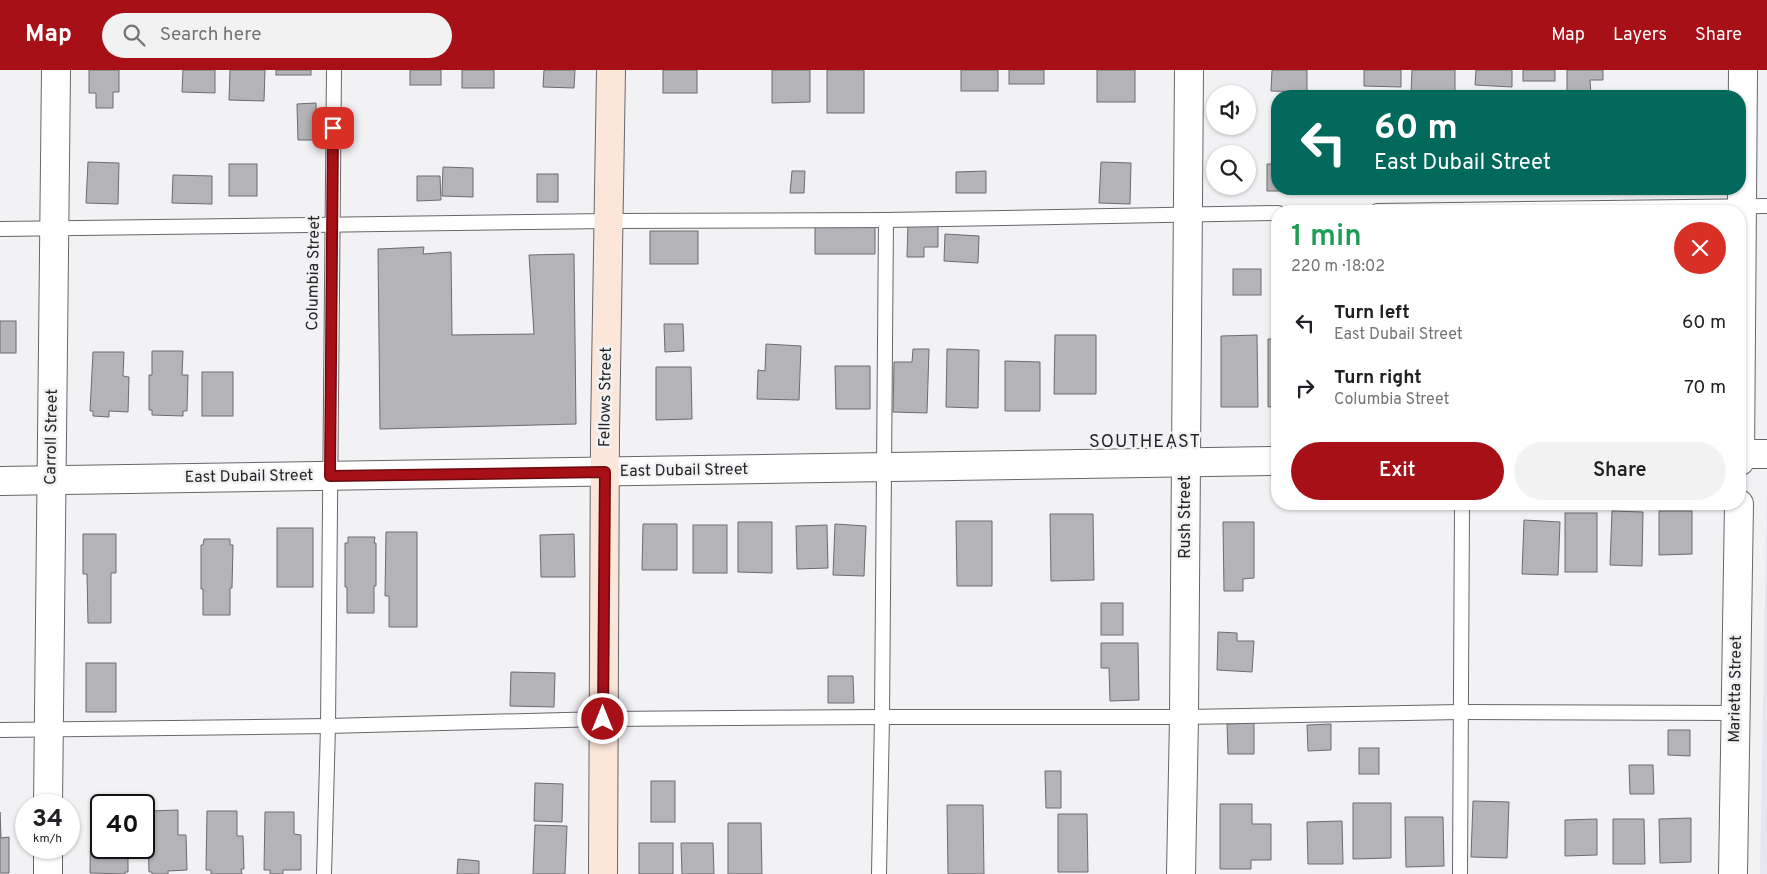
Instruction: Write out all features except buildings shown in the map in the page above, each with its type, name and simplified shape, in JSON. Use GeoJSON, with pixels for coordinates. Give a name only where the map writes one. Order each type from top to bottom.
{"type":"FeatureCollection","features":[{"type":"Feature","properties":{"kind":"street","name":"Carroll Street"},"geometry":{"type":"LineString","coordinates":[[48,794],[56,70]]}},
{"type":"Feature","properties":{"kind":"street","name":"Fellows Street"},"geometry":{"type":"LineString","coordinates":[[603,874],[605,472],[611,70]]}},
{"type":"Feature","properties":{"kind":"street","name":"Rush Street"},"geometry":{"type":"LineString","coordinates":[[1181,874],[1189,70]]}},
{"type":"Feature","properties":{"kind":"street"},"geometry":{"type":"LineString","coordinates":[[1743,70],[1745,90]]}},
{"type":"Feature","properties":{"kind":"street"},"geometry":{"type":"LineString","coordinates":[[1746,107],[1754,206],[1746,348]]}},
{"type":"Feature","properties":{"kind":"street"},"geometry":{"type":"LineString","coordinates":[[1746,454],[1767,454]]}},
{"type":"Feature","properties":{"kind":"street","name":"East Dubail Street"},"geometry":{"type":"LineString","coordinates":[[0,481],[1271,461]]}},
{"type":"Feature","properties":{"kind":"street","name":"Marietta Street"},"geometry":{"type":"LineString","coordinates":[[1733,874],[1739,510]]}},
{"type":"Feature","properties":{"kind":"street"},"geometry":{"type":"LineString","coordinates":[[48,859],[48,874]]}},
{"type":"Feature","properties":{"kind":"lane","name":"Columbia Street"},"geometry":{"type":"LineString","coordinates":[[324,874],[328,726],[334,70]]}},
{"type":"Feature","properties":{"kind":"lane"},"geometry":{"type":"LineString","coordinates":[[0,229],[609,221],[886,220],[1271,212]]}},
{"type":"Feature","properties":{"kind":"lane"},"geometry":{"type":"LineString","coordinates":[[879,874],[886,220]]}},
{"type":"Feature","properties":{"kind":"lane"},"geometry":{"type":"LineString","coordinates":[[1460,874],[1462,510]]}},
{"type":"Feature","properties":{"kind":"lane"},"geometry":{"type":"LineString","coordinates":[[0,730],[328,726],[603,719],[1184,717],[1461,712],[1736,713]]}},
{"type":"Feature","properties":{"kind":"shaded area"},"geometry":{"type":"Polygon","coordinates":[[[1767,483],[1767,874],[1760,874],[1767,483]]]}},
{"type":"Feature","properties":{"kind":"district","name":"SOUTHEAST"},"geometry":{"type":"Point","coordinates":[1145,442]}},
{"type":"Feature","properties":{"kind":"route"},"geometry":{"type":"LineString","coordinates":[[333,128],[330,476],[605,472],[603,719]]}}]}
